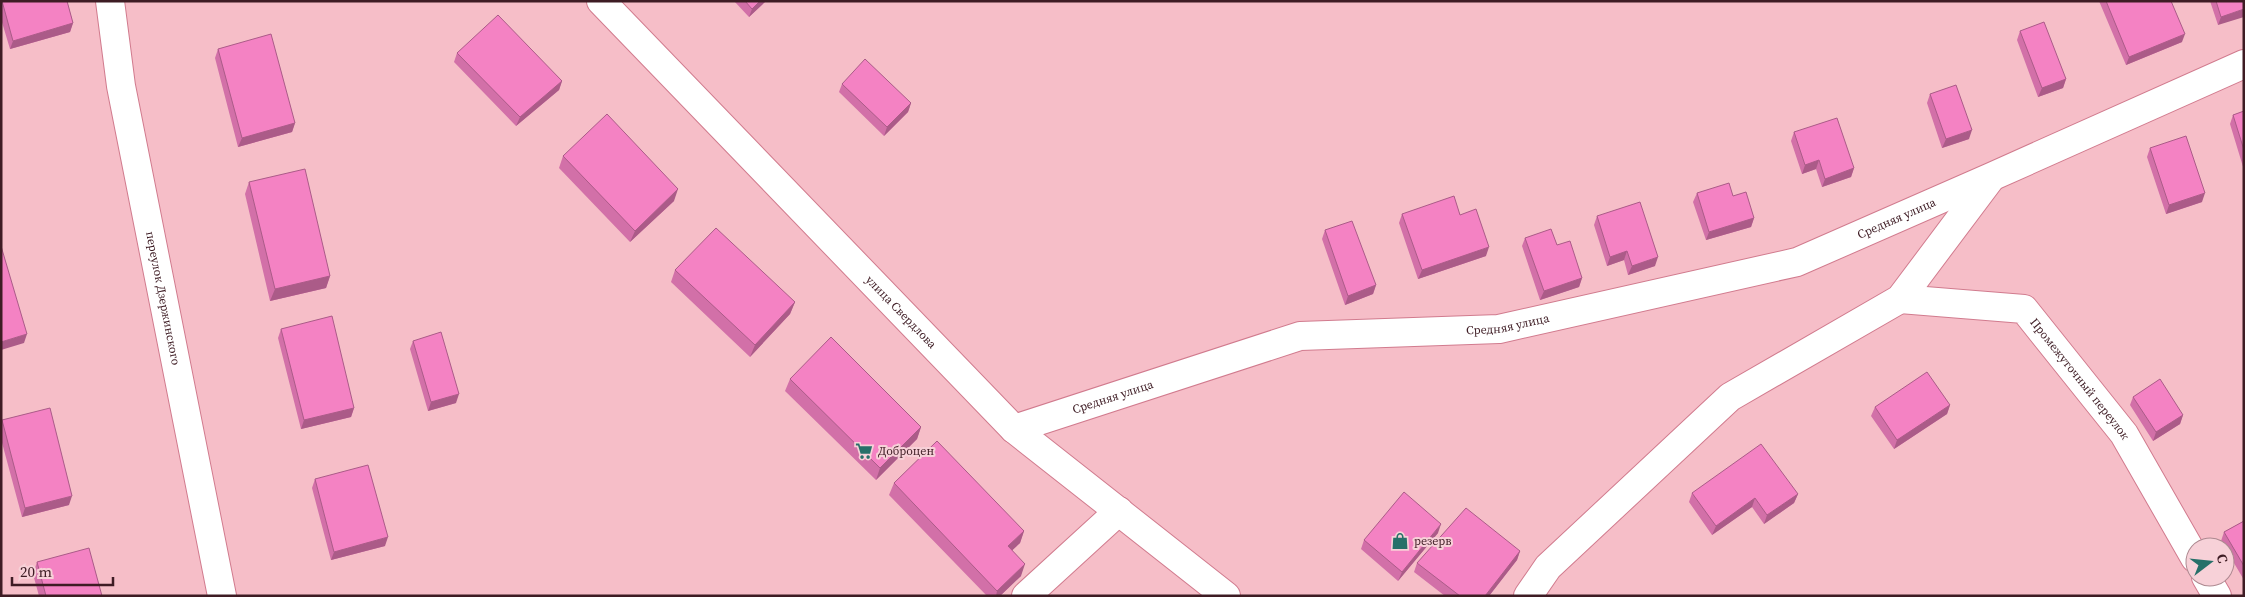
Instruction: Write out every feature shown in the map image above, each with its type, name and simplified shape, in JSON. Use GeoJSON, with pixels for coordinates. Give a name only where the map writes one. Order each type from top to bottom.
{"type":"FeatureCollection","features":[{"type":"Feature","properties":{"kind":"street","name":"переулок Дзержинского"},"geometry":{"type":"LineString","coordinates":[[110,1],[121,86],[222,596]]}},
{"type":"Feature","properties":{"kind":"street","name":"улица Свердлова"},"geometry":{"type":"LineString","coordinates":[[601,1],[1014,429],[1226,596]]}},
{"type":"Feature","properties":{"kind":"street","name":"Средняя улица"},"geometry":{"type":"LineString","coordinates":[[1014,429],[1300,336],[1499,329],[1797,262],[2244,64]]}},
{"type":"Feature","properties":{"kind":"street","name":"Средняя улица"},"geometry":{"type":"LineString","coordinates":[[1528,596],[1548,566],[1730,397],[1900,299],[1991,177]]}},
{"type":"Feature","properties":{"kind":"street","name":"Промежуточный переулок"},"geometry":{"type":"LineString","coordinates":[[1900,299],[2024,310],[2124,434],[2185,541]]}},
{"type":"Feature","properties":{"kind":"street"},"geometry":{"type":"LineString","coordinates":[[1026,596],[1119,511]]}},
{"type":"Feature","properties":{"kind":"building"},"geometry":{"type":"Polygon","coordinates":[[[2,1],[67,1],[73,23],[13,41],[2,1]]]}},
{"type":"Feature","properties":{"kind":"building"},"geometry":{"type":"Polygon","coordinates":[[[745,1],[760,1],[752,9],[745,1]]]}},
{"type":"Feature","properties":{"kind":"building"},"geometry":{"type":"Polygon","coordinates":[[[2106,1],[2171,1],[2185,34],[2129,57],[2106,1]]]}},
{"type":"Feature","properties":{"kind":"building"},"geometry":{"type":"Polygon","coordinates":[[[2216,1],[2244,1],[2244,9],[2221,17],[2216,1]]]}},
{"type":"Feature","properties":{"kind":"building"},"geometry":{"type":"Polygon","coordinates":[[[498,15],[562,81],[520,117],[457,53],[498,15]]]}},
{"type":"Feature","properties":{"kind":"building"},"geometry":{"type":"Polygon","coordinates":[[[2044,22],[2066,79],[2042,88],[2020,31],[2044,22]]]}},
{"type":"Feature","properties":{"kind":"building"},"geometry":{"type":"Polygon","coordinates":[[[271,34],[295,123],[242,138],[218,49],[271,34]]]}},
{"type":"Feature","properties":{"kind":"building"},"geometry":{"type":"Polygon","coordinates":[[[865,59],[911,103],[887,127],[842,84],[865,59]]]}},
{"type":"Feature","properties":{"kind":"building"},"geometry":{"type":"Polygon","coordinates":[[[1956,85],[1972,130],[1946,139],[1930,94],[1956,85]]]}},
{"type":"Feature","properties":{"kind":"building"},"geometry":{"type":"Polygon","coordinates":[[[2244,111],[2244,150],[2233,115],[2244,111]]]}},
{"type":"Feature","properties":{"kind":"building"},"geometry":{"type":"Polygon","coordinates":[[[607,114],[678,189],[635,231],[563,156],[607,114]]]}},
{"type":"Feature","properties":{"kind":"building"},"geometry":{"type":"Polygon","coordinates":[[[1837,118],[1854,168],[1825,179],[1819,160],[1805,165],[1794,132],[1837,118]]]}},
{"type":"Feature","properties":{"kind":"building"},"geometry":{"type":"Polygon","coordinates":[[[2186,136],[2205,193],[2169,205],[2150,148],[2186,136]]]}},
{"type":"Feature","properties":{"kind":"building"},"geometry":{"type":"Polygon","coordinates":[[[305,169],[330,276],[275,289],[249,182],[305,169]]]}},
{"type":"Feature","properties":{"kind":"building"},"geometry":{"type":"Polygon","coordinates":[[[1729,183],[1733,196],[1746,192],[1754,218],[1709,232],[1697,193],[1729,183]]]}},
{"type":"Feature","properties":{"kind":"building"},"geometry":{"type":"Polygon","coordinates":[[[1454,196],[1460,215],[1476,209],[1489,247],[1422,270],[1402,214],[1454,196]]]}},
{"type":"Feature","properties":{"kind":"building"},"geometry":{"type":"Polygon","coordinates":[[[1640,202],[1658,257],[1632,266],[1627,251],[1610,257],[1597,216],[1640,202]]]}},
{"type":"Feature","properties":{"kind":"building"},"geometry":{"type":"Polygon","coordinates":[[[1352,221],[1376,285],[1348,296],[1325,230],[1352,221]]]}},
{"type":"Feature","properties":{"kind":"building"},"geometry":{"type":"Polygon","coordinates":[[[716,228],[795,302],[755,345],[675,270],[716,228]]]}},
{"type":"Feature","properties":{"kind":"building"},"geometry":{"type":"Polygon","coordinates":[[[1551,229],[1557,245],[1570,241],[1582,278],[1544,291],[1525,238],[1551,229]]]}},
{"type":"Feature","properties":{"kind":"building"},"geometry":{"type":"Polygon","coordinates":[[[1,246],[27,334],[1,342],[1,246]]]}},
{"type":"Feature","properties":{"kind":"building"},"geometry":{"type":"Polygon","coordinates":[[[332,316],[354,408],[304,420],[281,329],[332,316]]]}},
{"type":"Feature","properties":{"kind":"building"},"geometry":{"type":"Polygon","coordinates":[[[441,332],[459,394],[431,402],[413,341],[441,332]]]}},
{"type":"Feature","properties":{"kind":"building"},"geometry":{"type":"Polygon","coordinates":[[[831,337],[921,427],[880,468],[790,379],[831,337]]]}},
{"type":"Feature","properties":{"kind":"building"},"geometry":{"type":"Polygon","coordinates":[[[1927,372],[1950,405],[1897,440],[1875,407],[1927,372]]]}},
{"type":"Feature","properties":{"kind":"building"},"geometry":{"type":"Polygon","coordinates":[[[2160,379],[2183,415],[2156,432],[2133,397],[2160,379]]]}},
{"type":"Feature","properties":{"kind":"building"},"geometry":{"type":"Polygon","coordinates":[[[50,408],[72,496],[25,508],[2,420],[50,408]]]}},
{"type":"Feature","properties":{"kind":"building"},"geometry":{"type":"Polygon","coordinates":[[[937,441],[1024,531],[1008,546],[1025,564],[997,591],[894,483],[937,441]]]}},
{"type":"Feature","properties":{"kind":"building"},"geometry":{"type":"Polygon","coordinates":[[[1761,444],[1798,494],[1767,515],[1755,498],[1716,526],[1692,493],[1761,444]]]}},
{"type":"Feature","properties":{"kind":"building"},"geometry":{"type":"Polygon","coordinates":[[[368,465],[388,537],[334,552],[315,479],[368,465]]]}},
{"type":"Feature","properties":{"kind":"building","name":"резерв"},"geometry":{"type":"Polygon","coordinates":[[[1404,492],[1441,524],[1402,572],[1364,540],[1404,492]]]}},
{"type":"Feature","properties":{"kind":"building"},"geometry":{"type":"Polygon","coordinates":[[[1466,508],[1520,551],[1485,596],[1460,596],[1417,563],[1466,508]]]}},
{"type":"Feature","properties":{"kind":"building"},"geometry":{"type":"Polygon","coordinates":[[[2244,521],[2244,566],[2235,551],[2235,537],[2227,537],[2224,532],[2244,521]]]}},
{"type":"Feature","properties":{"kind":"building"},"geometry":{"type":"Polygon","coordinates":[[[89,548],[102,596],[46,596],[37,562],[89,548]]]}},
{"type":"Feature","properties":{"kind":"place","name":"Доброцен"},"geometry":{"type":"Point","coordinates":[864,451]}},
{"type":"Feature","properties":{"kind":"place","name":"резерв"},"geometry":{"type":"Point","coordinates":[1400,541]}}]}
